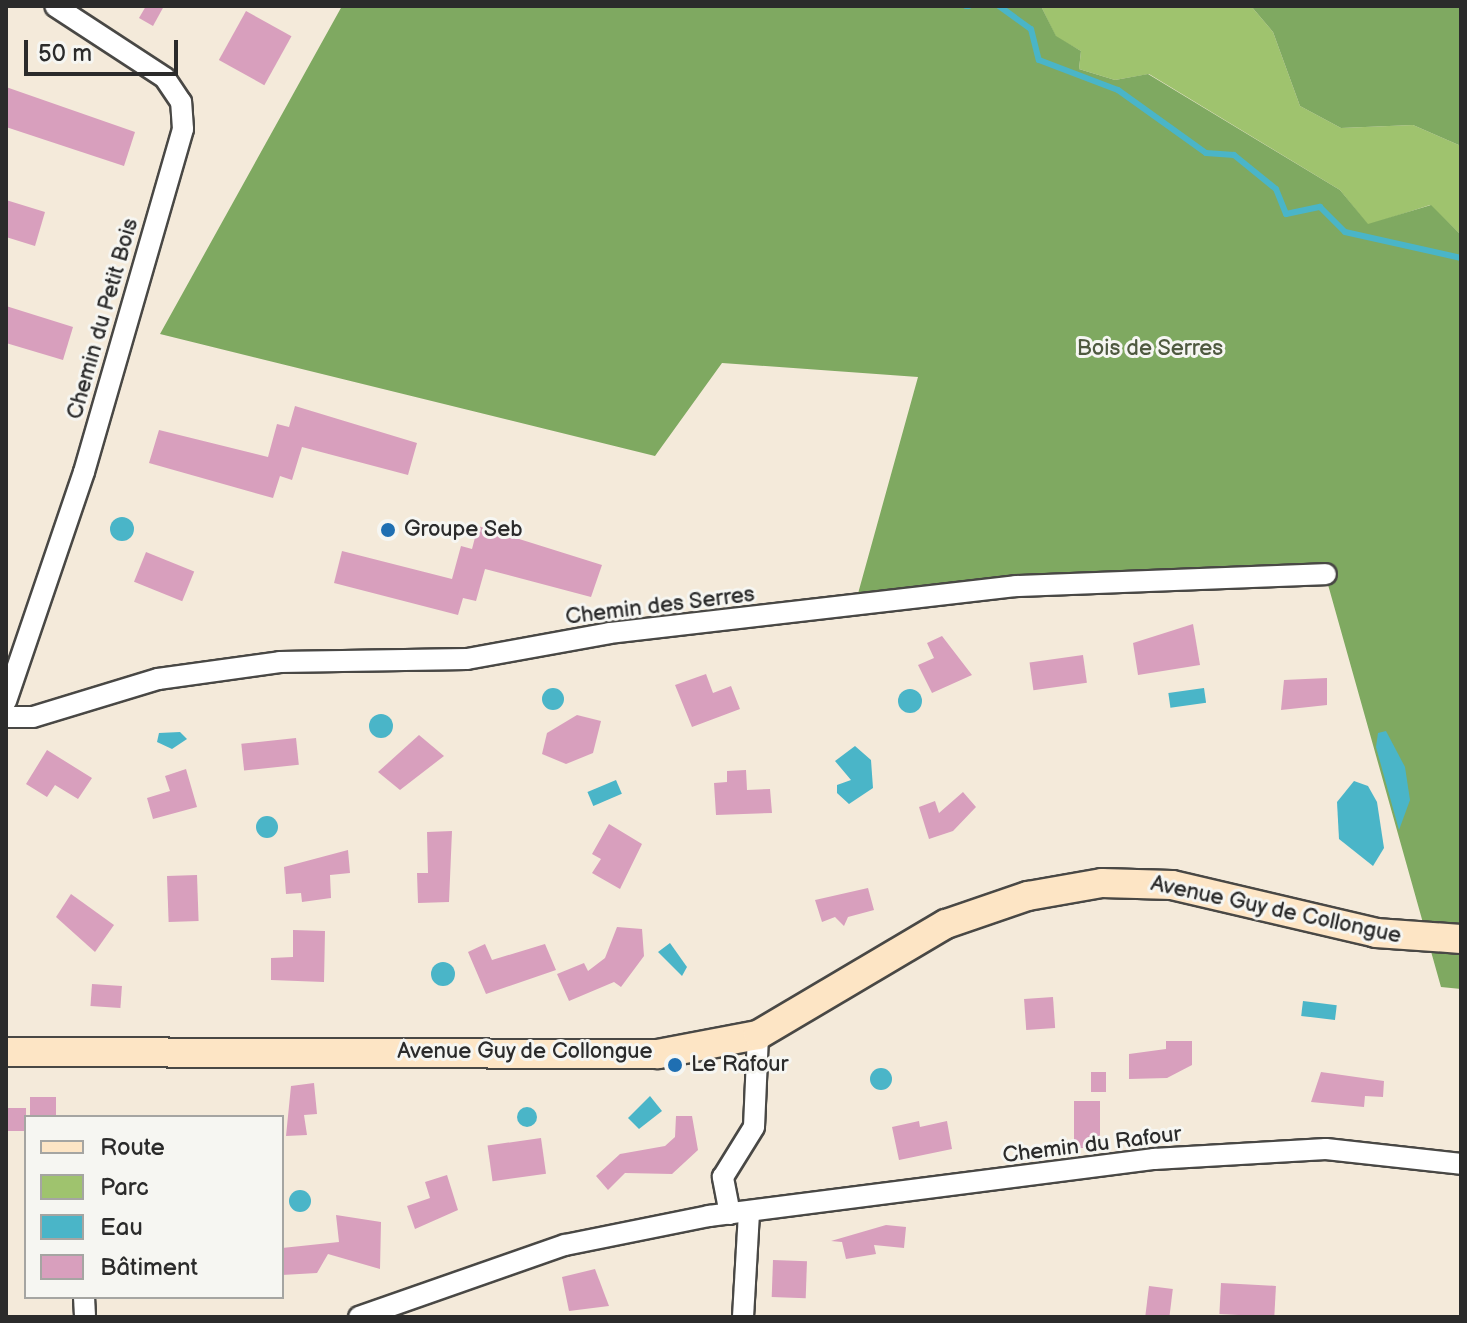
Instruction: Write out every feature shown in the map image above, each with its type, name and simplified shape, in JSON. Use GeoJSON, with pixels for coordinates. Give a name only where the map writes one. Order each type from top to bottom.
{"type":"FeatureCollection","features":[{"type":"Feature","properties":{"kind":"main road","name":"Avenue Guy de Collongue"},"geometry":{"type":"LineString","coordinates":[[6,1052],[658,1054],[758,1035],[946,924],[1061,888],[1172,885],[1400,938],[1461,939]]}},
{"type":"Feature","properties":{"kind":"main road","name":"Avenue Guy de Collongue"},"geometry":{"type":"LineString","coordinates":[[6,1041],[73,1051]]}},
{"type":"Feature","properties":{"kind":"main road","name":"Avenue Guy de Collongue"},"geometry":{"type":"LineString","coordinates":[[6,1059],[73,1051]]}},
{"type":"Feature","properties":{"kind":"street","name":"Chemin du Petit Bois"},"geometry":{"type":"LineString","coordinates":[[6,701],[84,472],[183,129],[181,102],[165,78],[55,6]]}},
{"type":"Feature","properties":{"kind":"street","name":"Chemin des Serres"},"geometry":{"type":"LineString","coordinates":[[6,717],[33,717],[158,679],[280,662],[467,659],[610,633],[1007,587],[1326,574]]}},
{"type":"Feature","properties":{"kind":"street"},"geometry":{"type":"LineString","coordinates":[[743,1317],[740,1214],[723,1177],[754,1127],[758,1035]]}},
{"type":"Feature","properties":{"kind":"street","name":"Chemin du Rafour"},"geometry":{"type":"LineString","coordinates":[[359,1317],[565,1245],[740,1214],[1154,1159],[1326,1149],[1461,1164]]}},
{"type":"Feature","properties":{"kind":"green space","name":"Bois de Serres"},"geometry":{"type":"Polygon","coordinates":[[[342,6],[1041,6],[1056,36],[1081,51],[1079,69],[1115,80],[1148,74],[1340,190],[1368,224],[1431,205],[1461,235],[1461,989],[1441,987],[1325,574],[854,608],[918,377],[722,363],[655,456],[160,334],[342,6]]]}},
{"type":"Feature","properties":{"kind":"green space"},"geometry":{"type":"Polygon","coordinates":[[[1041,6],[1251,6],[1273,32],[1300,106],[1341,128],[1413,125],[1461,146],[1461,235],[1430,205],[1368,225],[1340,190],[1149,74],[1115,80],[1079,69],[1081,51],[1056,37],[1041,6]]]}},
{"type":"Feature","properties":{"kind":"green space"},"geometry":{"type":"Polygon","coordinates":[[[1251,6],[1461,6],[1461,146],[1413,125],[1341,128],[1300,106],[1273,32],[1251,6]]]}},
{"type":"Feature","properties":{"kind":"water"},"geometry":{"type":"Polygon","coordinates":[[[122,517],[131,520],[134,529],[131,538],[122,541],[113,538],[110,529],[113,520],[122,517]]]}},
{"type":"Feature","properties":{"kind":"water"},"geometry":{"type":"Polygon","coordinates":[[[553,688],[561,691],[564,699],[561,707],[553,710],[545,707],[542,699],[545,691],[553,688]]]}},
{"type":"Feature","properties":{"kind":"water"},"geometry":{"type":"Polygon","coordinates":[[[1204,688],[1206,703],[1170,708],[1168,693],[1204,688]]]}},
{"type":"Feature","properties":{"kind":"water"},"geometry":{"type":"Polygon","coordinates":[[[910,689],[919,692],[922,701],[919,710],[910,713],[901,710],[898,701],[901,692],[910,689]]]}},
{"type":"Feature","properties":{"kind":"water"},"geometry":{"type":"Polygon","coordinates":[[[381,714],[390,717],[393,726],[390,735],[381,738],[372,735],[369,726],[372,717],[381,714]]]}},
{"type":"Feature","properties":{"kind":"water"},"geometry":{"type":"Polygon","coordinates":[[[1386,731],[1405,767],[1410,800],[1399,830],[1376,747],[1378,733],[1386,731]]]}},
{"type":"Feature","properties":{"kind":"water"},"geometry":{"type":"Polygon","coordinates":[[[180,732],[187,739],[172,749],[157,742],[159,733],[180,732]]]}},
{"type":"Feature","properties":{"kind":"water"},"geometry":{"type":"Polygon","coordinates":[[[855,746],[871,760],[873,788],[849,804],[837,793],[837,785],[851,780],[835,761],[855,746]]]}},
{"type":"Feature","properties":{"kind":"water"},"geometry":{"type":"Polygon","coordinates":[[[616,780],[622,794],[593,806],[587,792],[616,780]]]}},
{"type":"Feature","properties":{"kind":"water"},"geometry":{"type":"Polygon","coordinates":[[[1354,781],[1368,786],[1377,802],[1384,848],[1373,866],[1339,839],[1337,802],[1354,781]]]}},
{"type":"Feature","properties":{"kind":"water"},"geometry":{"type":"Polygon","coordinates":[[[267,816],[275,819],[278,827],[275,835],[267,838],[259,835],[256,827],[259,819],[267,816]]]}},
{"type":"Feature","properties":{"kind":"water"},"geometry":{"type":"Polygon","coordinates":[[[670,943],[687,967],[682,976],[658,952],[670,943]]]}},
{"type":"Feature","properties":{"kind":"water"},"geometry":{"type":"Polygon","coordinates":[[[443,962],[451,966],[455,974],[451,982],[443,986],[435,982],[431,974],[435,966],[443,962]]]}},
{"type":"Feature","properties":{"kind":"water"},"geometry":{"type":"Polygon","coordinates":[[[1303,1001],[1337,1005],[1335,1020],[1301,1016],[1303,1001]]]}},
{"type":"Feature","properties":{"kind":"water"},"geometry":{"type":"Polygon","coordinates":[[[881,1068],[889,1071],[892,1079],[889,1087],[881,1090],[873,1087],[870,1079],[873,1071],[881,1068]]]}},
{"type":"Feature","properties":{"kind":"water"},"geometry":{"type":"Polygon","coordinates":[[[650,1096],[662,1111],[639,1129],[628,1118],[650,1096]]]}},
{"type":"Feature","properties":{"kind":"water"},"geometry":{"type":"Polygon","coordinates":[[[527,1107],[534,1110],[537,1117],[534,1124],[527,1127],[520,1124],[517,1117],[520,1110],[527,1107]]]}},
{"type":"Feature","properties":{"kind":"water"},"geometry":{"type":"Polygon","coordinates":[[[300,1190],[311,1201],[300,1212],[289,1201],[300,1190]]]}},
{"type":"Feature","properties":{"kind":"building"},"geometry":{"type":"Polygon","coordinates":[[[146,6],[164,6],[153,26],[139,18],[146,6]]]}},
{"type":"Feature","properties":{"kind":"building"},"geometry":{"type":"Polygon","coordinates":[[[246,11],[291,36],[264,85],[219,60],[246,11]]]}},
{"type":"Feature","properties":{"kind":"building"},"geometry":{"type":"Polygon","coordinates":[[[6,87],[135,132],[124,166],[6,127],[6,87]]]}},
{"type":"Feature","properties":{"kind":"building"},"geometry":{"type":"Polygon","coordinates":[[[6,200],[45,212],[35,246],[6,237],[6,200]]]}},
{"type":"Feature","properties":{"kind":"building"},"geometry":{"type":"Polygon","coordinates":[[[6,306],[73,327],[63,360],[6,343],[6,306]]]}},
{"type":"Feature","properties":{"kind":"building"},"geometry":{"type":"Polygon","coordinates":[[[295,406],[417,443],[408,475],[302,447],[292,480],[280,476],[273,498],[149,463],[159,430],[268,457],[277,424],[289,427],[295,406]]]}},
{"type":"Feature","properties":{"kind":"building"},"geometry":{"type":"Polygon","coordinates":[[[478,526],[602,565],[591,597],[485,569],[476,601],[463,598],[458,615],[334,583],[342,551],[452,579],[461,546],[472,549],[478,526]]]}},
{"type":"Feature","properties":{"kind":"building"},"geometry":{"type":"Polygon","coordinates":[[[146,552],[194,571],[182,601],[134,582],[146,552]]]}},
{"type":"Feature","properties":{"kind":"building"},"geometry":{"type":"Polygon","coordinates":[[[1193,624],[1200,665],[1138,675],[1133,643],[1193,624]]]}},
{"type":"Feature","properties":{"kind":"building"},"geometry":{"type":"Polygon","coordinates":[[[942,636],[972,675],[932,693],[918,665],[934,658],[927,643],[942,636]]]}},
{"type":"Feature","properties":{"kind":"building"},"geometry":{"type":"Polygon","coordinates":[[[1083,655],[1087,683],[1033,690],[1030,663],[1083,655]]]}},
{"type":"Feature","properties":{"kind":"building"},"geometry":{"type":"Polygon","coordinates":[[[706,674],[713,693],[731,686],[740,709],[692,727],[675,685],[706,674]]]}},
{"type":"Feature","properties":{"kind":"building"},"geometry":{"type":"Polygon","coordinates":[[[1327,678],[1327,705],[1281,710],[1284,680],[1327,678]]]}},
{"type":"Feature","properties":{"kind":"building"},"geometry":{"type":"Polygon","coordinates":[[[577,715],[601,721],[593,753],[566,764],[542,754],[547,733],[577,715]]]}},
{"type":"Feature","properties":{"kind":"building"},"geometry":{"type":"Polygon","coordinates":[[[419,735],[444,756],[400,790],[378,772],[419,735]]]}},
{"type":"Feature","properties":{"kind":"building"},"geometry":{"type":"Polygon","coordinates":[[[296,738],[299,765],[244,771],[241,744],[296,738]]]}},
{"type":"Feature","properties":{"kind":"building"},"geometry":{"type":"Polygon","coordinates":[[[47,750],[92,778],[78,799],[55,785],[47,797],[26,784],[47,750]]]}},
{"type":"Feature","properties":{"kind":"building"},"geometry":{"type":"Polygon","coordinates":[[[186,769],[197,807],[153,819],[147,798],[170,791],[165,776],[186,769]]]}},
{"type":"Feature","properties":{"kind":"building"},"geometry":{"type":"Polygon","coordinates":[[[746,770],[747,790],[770,789],[772,813],[716,815],[714,783],[727,782],[727,771],[746,770]]]}},
{"type":"Feature","properties":{"kind":"building"},"geometry":{"type":"Polygon","coordinates":[[[963,792],[976,807],[953,831],[929,839],[919,807],[935,801],[939,813],[963,792]]]}},
{"type":"Feature","properties":{"kind":"building"},"geometry":{"type":"Polygon","coordinates":[[[609,824],[642,844],[620,889],[592,873],[601,859],[592,854],[609,824]]]}},
{"type":"Feature","properties":{"kind":"building"},"geometry":{"type":"Polygon","coordinates":[[[452,831],[449,902],[418,903],[417,873],[428,873],[427,832],[452,831]]]}},
{"type":"Feature","properties":{"kind":"building"},"geometry":{"type":"Polygon","coordinates":[[[348,850],[350,873],[330,875],[331,898],[302,902],[301,893],[286,894],[284,867],[348,850]]]}},
{"type":"Feature","properties":{"kind":"building"},"geometry":{"type":"Polygon","coordinates":[[[197,875],[199,921],[169,922],[167,876],[197,875]]]}},
{"type":"Feature","properties":{"kind":"building"},"geometry":{"type":"Polygon","coordinates":[[[868,888],[874,910],[848,917],[844,926],[835,917],[822,922],[815,900],[868,888]]]}},
{"type":"Feature","properties":{"kind":"building"},"geometry":{"type":"Polygon","coordinates":[[[71,894],[114,925],[95,952],[56,917],[71,894]]]}},
{"type":"Feature","properties":{"kind":"building"},"geometry":{"type":"Polygon","coordinates":[[[617,927],[642,929],[644,956],[621,987],[614,982],[569,1001],[557,974],[584,963],[588,971],[605,958],[617,927]]]}},
{"type":"Feature","properties":{"kind":"building"},"geometry":{"type":"Polygon","coordinates":[[[293,930],[325,931],[324,982],[271,980],[271,958],[293,957],[293,930]]]}},
{"type":"Feature","properties":{"kind":"building"},"geometry":{"type":"Polygon","coordinates":[[[485,944],[492,960],[545,944],[556,970],[486,994],[468,952],[485,944]]]}},
{"type":"Feature","properties":{"kind":"building"},"geometry":{"type":"Polygon","coordinates":[[[92,984],[122,986],[120,1008],[90,1006],[92,984]]]}},
{"type":"Feature","properties":{"kind":"building"},"geometry":{"type":"Polygon","coordinates":[[[1053,997],[1055,1028],[1026,1030],[1024,999],[1053,997]]]}},
{"type":"Feature","properties":{"kind":"building"},"geometry":{"type":"Polygon","coordinates":[[[1166,1041],[1192,1041],[1192,1065],[1167,1078],[1129,1079],[1129,1054],[1166,1049],[1166,1041]]]}},
{"type":"Feature","properties":{"kind":"building"},"geometry":{"type":"Polygon","coordinates":[[[1091,1072],[1106,1072],[1106,1092],[1091,1092],[1091,1072]]]}},
{"type":"Feature","properties":{"kind":"building"},"geometry":{"type":"Polygon","coordinates":[[[1321,1072],[1384,1081],[1383,1097],[1365,1096],[1364,1107],[1311,1102],[1321,1072]]]}},
{"type":"Feature","properties":{"kind":"building"},"geometry":{"type":"Polygon","coordinates":[[[314,1083],[317,1114],[304,1115],[307,1135],[286,1136],[291,1086],[314,1083]]]}},
{"type":"Feature","properties":{"kind":"building"},"geometry":{"type":"Polygon","coordinates":[[[30,1097],[56,1097],[56,1115],[30,1115],[30,1097]]]}},
{"type":"Feature","properties":{"kind":"building"},"geometry":{"type":"Polygon","coordinates":[[[1074,1101],[1100,1101],[1100,1148],[1074,1148],[1074,1101]]]}},
{"type":"Feature","properties":{"kind":"building"},"geometry":{"type":"Polygon","coordinates":[[[6,1108],[26,1108],[24,1131],[6,1131],[6,1108]]]}},
{"type":"Feature","properties":{"kind":"building"},"geometry":{"type":"Polygon","coordinates":[[[676,1116],[692,1116],[698,1150],[672,1174],[625,1173],[608,1190],[596,1176],[620,1154],[665,1146],[675,1137],[676,1116]]]}},
{"type":"Feature","properties":{"kind":"building"},"geometry":{"type":"Polygon","coordinates":[[[919,1121],[920,1127],[947,1121],[952,1149],[899,1160],[892,1127],[919,1121]]]}},
{"type":"Feature","properties":{"kind":"building"},"geometry":{"type":"Polygon","coordinates":[[[541,1138],[546,1174],[493,1181],[488,1146],[541,1138]]]}},
{"type":"Feature","properties":{"kind":"building"},"geometry":{"type":"Polygon","coordinates":[[[447,1175],[458,1210],[415,1229],[407,1206],[430,1198],[425,1182],[447,1175]]]}},
{"type":"Feature","properties":{"kind":"building"},"geometry":{"type":"Polygon","coordinates":[[[336,1215],[381,1222],[380,1269],[328,1254],[317,1273],[284,1275],[284,1248],[339,1242],[336,1215]]]}},
{"type":"Feature","properties":{"kind":"building"},"geometry":{"type":"Polygon","coordinates":[[[886,1225],[906,1227],[904,1248],[874,1245],[876,1254],[846,1259],[842,1242],[831,1241],[886,1225]]]}},
{"type":"Feature","properties":{"kind":"building"},"geometry":{"type":"Polygon","coordinates":[[[773,1260],[807,1261],[806,1298],[772,1297],[773,1260]]]}},
{"type":"Feature","properties":{"kind":"building"},"geometry":{"type":"Polygon","coordinates":[[[595,1269],[609,1306],[569,1311],[562,1277],[595,1269]]]}},
{"type":"Feature","properties":{"kind":"building"},"geometry":{"type":"Polygon","coordinates":[[[1221,1283],[1276,1286],[1274,1317],[1219,1314],[1221,1283]]]}},
{"type":"Feature","properties":{"kind":"building"},"geometry":{"type":"Polygon","coordinates":[[[1149,1286],[1173,1289],[1169,1317],[1145,1317],[1149,1286]]]}},
{"type":"Feature","properties":{"kind":"waterway"},"geometry":{"type":"LineString","coordinates":[[999,6],[1031,29],[1039,60],[1118,90],[1206,153],[1234,155],[1276,189],[1286,214],[1320,207],[1345,232],[1461,258]]}},
{"type":"Feature","properties":{"kind":"place","name":"Groupe Seb"},"geometry":{"type":"Point","coordinates":[388,530]}},
{"type":"Feature","properties":{"kind":"place","name":"Le Rafour"},"geometry":{"type":"Point","coordinates":[675,1065]}}]}
